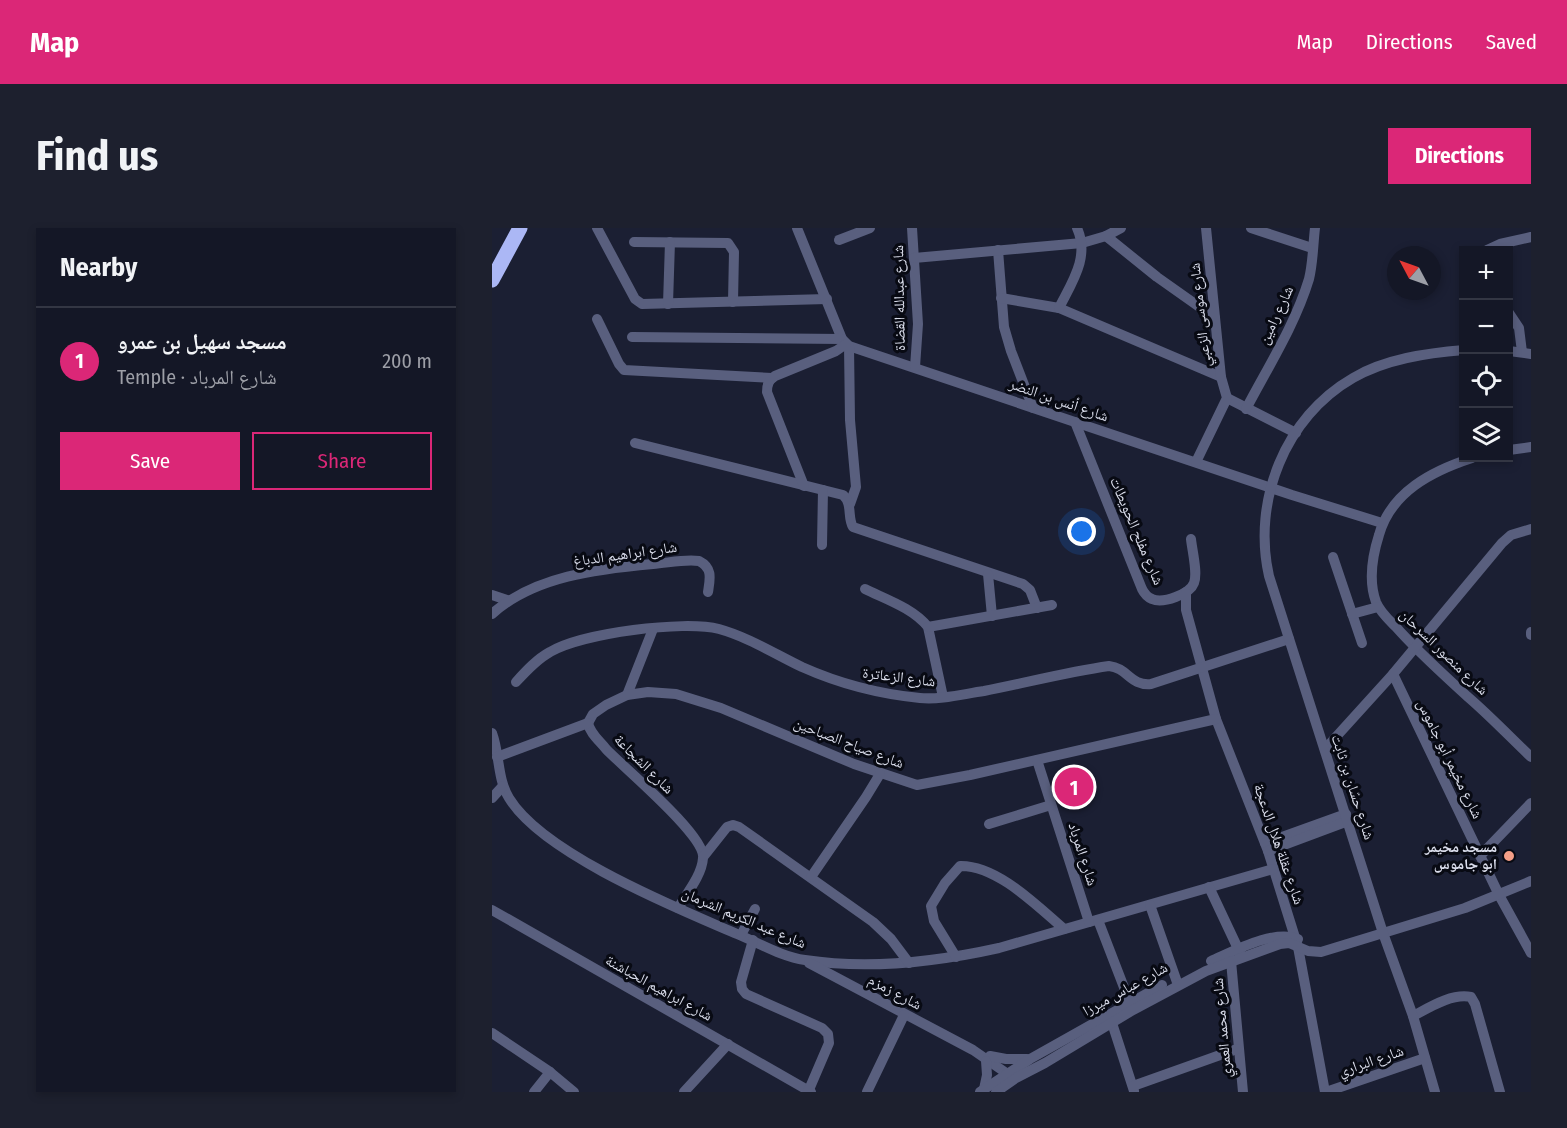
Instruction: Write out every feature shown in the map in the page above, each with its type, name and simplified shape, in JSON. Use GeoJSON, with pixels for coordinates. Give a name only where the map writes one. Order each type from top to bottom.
{"type":"FeatureCollection","features":[{"type":"Feature","properties":{"kind":"highway"},"geometry":{"type":"LineString","coordinates":[[492,280],[520,228]]}},
{"type":"Feature","properties":{"kind":"street"},"geometry":{"type":"LineString","coordinates":[[597,228],[637,301],[645,305],[826,299]]}},
{"type":"Feature","properties":{"kind":"street"},"geometry":{"type":"LineString","coordinates":[[797,228],[845,343],[856,487],[850,504],[849,520],[853,527],[859,531],[1027,587],[1037,608]]}},
{"type":"Feature","properties":{"kind":"street"},"geometry":{"type":"LineString","coordinates":[[839,240],[870,228]]}},
{"type":"Feature","properties":{"kind":"street","name":"شارع عبدالله القضاة"},"geometry":{"type":"LineString","coordinates":[[912,228],[918,333],[915,367]]}},
{"type":"Feature","properties":{"kind":"street"},"geometry":{"type":"LineString","coordinates":[[1059,308],[1082,259],[1082,243],[1077,228]]}},
{"type":"Feature","properties":{"kind":"street"},"geometry":{"type":"LineString","coordinates":[[914,258],[1082,243],[1106,236],[1121,228]]}},
{"type":"Feature","properties":{"kind":"street","name":"شارع موسى الزعبي"},"geometry":{"type":"LineString","coordinates":[[1206,228],[1221,377],[1227,398]]}},
{"type":"Feature","properties":{"kind":"street"},"geometry":{"type":"LineString","coordinates":[[1253,228],[1312,248]]}},
{"type":"Feature","properties":{"kind":"street","name":"شارع رامين"},"geometry":{"type":"LineString","coordinates":[[1246,409],[1288,331],[1301,300],[1309,277],[1315,228]]}},
{"type":"Feature","properties":{"kind":"street"},"geometry":{"type":"LineString","coordinates":[[1106,236],[1157,277],[1215,318]]}},
{"type":"Feature","properties":{"kind":"street"},"geometry":{"type":"LineString","coordinates":[[1496,246],[1531,237]]}},
{"type":"Feature","properties":{"kind":"street"},"geometry":{"type":"LineString","coordinates":[[634,242],[725,242],[731,245],[734,252],[733,302]]}},
{"type":"Feature","properties":{"kind":"street"},"geometry":{"type":"LineString","coordinates":[[668,304],[670,242]]}},
{"type":"Feature","properties":{"kind":"street"},"geometry":{"type":"LineString","coordinates":[[998,250],[1001,298],[1008,344],[1034,408]]}},
{"type":"Feature","properties":{"kind":"street"},"geometry":{"type":"LineString","coordinates":[[1001,298],[1059,308],[1221,377]]}},
{"type":"Feature","properties":{"kind":"street"},"geometry":{"type":"LineString","coordinates":[[597,319],[624,370],[772,378],[836,351],[845,343]]}},
{"type":"Feature","properties":{"kind":"street"},"geometry":{"type":"LineString","coordinates":[[1513,319],[1519,328],[1527,353]]}},
{"type":"Feature","properties":{"kind":"street","name":"شارع أنس بن النضر"},"geometry":{"type":"LineString","coordinates":[[632,337],[845,343],[1075,422],[1382,523]]}},
{"type":"Feature","properties":{"kind":"street","name":"شارع حسّان بن ثابت"},"geometry":{"type":"LineString","coordinates":[[1435,1092],[1413,1016],[1383,933],[1289,639],[1266,562],[1264,530],[1270,487],[1286,448],[1322,401],[1354,377],[1375,368],[1425,354],[1459,351]]}},
{"type":"Feature","properties":{"kind":"street"},"geometry":{"type":"LineString","coordinates":[[772,378],[767,392],[804,486]]}},
{"type":"Feature","properties":{"kind":"street"},"geometry":{"type":"LineString","coordinates":[[1196,462],[1227,398],[1296,433]]}},
{"type":"Feature","properties":{"kind":"street","name":"شارع مفلح الحويطات"},"geometry":{"type":"LineString","coordinates":[[1075,422],[1142,589],[1151,599],[1161,600],[1186,592],[1195,582],[1191,539]]}},
{"type":"Feature","properties":{"kind":"street"},"geometry":{"type":"LineString","coordinates":[[635,443],[843,495],[850,504]]}},
{"type":"Feature","properties":{"kind":"street"},"geometry":{"type":"LineString","coordinates":[[1513,449],[1531,447]]}},
{"type":"Feature","properties":{"kind":"street","name":"شارع منصور السرحان"},"geometry":{"type":"LineString","coordinates":[[1462,462],[1437,471],[1416,483],[1389,509],[1382,523],[1374,552],[1371,571],[1373,592],[1378,606],[1414,647],[1531,756]]}},
{"type":"Feature","properties":{"kind":"street"},"geometry":{"type":"LineString","coordinates":[[822,545],[823,490]]}},
{"type":"Feature","properties":{"kind":"street"},"geometry":{"type":"LineString","coordinates":[[1325,749],[1393,674],[1502,543],[1511,536],[1531,529]]}},
{"type":"Feature","properties":{"kind":"street"},"geometry":{"type":"LineString","coordinates":[[1333,557],[1362,643]]}},
{"type":"Feature","properties":{"kind":"street","name":"شارع ابراهيم الدباغ"},"geometry":{"type":"LineString","coordinates":[[492,614],[507,600],[537,586],[617,567],[696,560],[705,564],[709,570],[708,592]]}},
{"type":"Feature","properties":{"kind":"street"},"geometry":{"type":"LineString","coordinates":[[988,574],[992,616]]}},
{"type":"Feature","properties":{"kind":"street"},"geometry":{"type":"LineString","coordinates":[[865,589],[908,611],[928,627],[943,697]]}},
{"type":"Feature","properties":{"kind":"street","name":"شارع عقلة هلال الدعجة"},"geometry":{"type":"LineString","coordinates":[[1186,592],[1186,610],[1216,719],[1266,847],[1296,942],[1326,1092]]}},
{"type":"Feature","properties":{"kind":"street"},"geometry":{"type":"LineString","coordinates":[[492,595],[507,600]]}},
{"type":"Feature","properties":{"kind":"street"},"geometry":{"type":"LineString","coordinates":[[1172,597],[1186,610]]}},
{"type":"Feature","properties":{"kind":"street"},"geometry":{"type":"LineString","coordinates":[[928,627],[1052,605]]}},
{"type":"Feature","properties":{"kind":"street"},"geometry":{"type":"LineString","coordinates":[[1352,614],[1378,606]]}},
{"type":"Feature","properties":{"kind":"street","name":"شارع الزعاترة"},"geometry":{"type":"LineString","coordinates":[[516,682],[550,651],[581,639],[688,625],[718,629],[804,668],[859,688],[922,698],[943,697],[1109,666],[1116,667],[1135,682],[1143,685],[1151,684],[1289,639]]}},
{"type":"Feature","properties":{"kind":"street"},"geometry":{"type":"LineString","coordinates":[[627,695],[653,628]]}},
{"type":"Feature","properties":{"kind":"street","name":"شارع مخيمر أبو جاموس"},"geometry":{"type":"LineString","coordinates":[[1393,674],[1499,895],[1531,953]]}},
{"type":"Feature","properties":{"kind":"street","name":"شارع صياح الصباحين"},"geometry":{"type":"LineString","coordinates":[[588,723],[593,714],[627,695],[664,693],[702,702],[880,774],[917,785],[1216,719]]}},
{"type":"Feature","properties":{"kind":"street"},"geometry":{"type":"LineString","coordinates":[[497,757],[588,723]]}},
{"type":"Feature","properties":{"kind":"street","name":"شارع الشجاعة"},"geometry":{"type":"LineString","coordinates":[[588,723],[591,732],[696,838],[704,856]]}},
{"type":"Feature","properties":{"kind":"street","name":"شارع عبد الكريم الشرمان"},"geometry":{"type":"LineString","coordinates":[[492,733],[503,786],[509,799],[552,841],[618,879],[678,908],[803,960],[843,963],[909,963],[956,957],[999,948],[1273,869]]}},
{"type":"Feature","properties":{"kind":"street","name":"شارع المرباد"},"geometry":{"type":"LineString","coordinates":[[1037,760],[1051,805],[1094,921],[1130,1003]]}},
{"type":"Feature","properties":{"kind":"street"},"geometry":{"type":"LineString","coordinates":[[811,878],[880,774]]}},
{"type":"Feature","properties":{"kind":"street"},"geometry":{"type":"LineString","coordinates":[[492,798],[503,786]]}},
{"type":"Feature","properties":{"kind":"street"},"geometry":{"type":"LineString","coordinates":[[1480,856],[1531,803]]}},
{"type":"Feature","properties":{"kind":"street"},"geometry":{"type":"LineString","coordinates":[[989,824],[1051,805]]}},
{"type":"Feature","properties":{"kind":"street"},"geometry":{"type":"LineString","coordinates":[[1266,847],[1347,817]]}},
{"type":"Feature","properties":{"kind":"street"},"geometry":{"type":"LineString","coordinates":[[678,908],[704,856],[723,830],[733,825],[883,929],[909,963]]}},
{"type":"Feature","properties":{"kind":"street"},"geometry":{"type":"LineString","coordinates":[[956,957],[934,921],[932,906],[934,898],[960,866],[982,870],[1006,883],[1064,929]]}},
{"type":"Feature","properties":{"kind":"street","name":"شارع عباس ميرزا"},"geometry":{"type":"LineString","coordinates":[[996,1092],[1030,1059],[1130,1003],[1237,955],[1296,942],[1314,952],[1327,949],[1499,895],[1531,881]]}},
{"type":"Feature","properties":{"kind":"street"},"geometry":{"type":"LineString","coordinates":[[1209,887],[1237,955]]}},
{"type":"Feature","properties":{"kind":"street"},"geometry":{"type":"LineString","coordinates":[[1150,905],[1176,982]]}},
{"type":"Feature","properties":{"kind":"street"},"geometry":{"type":"LineString","coordinates":[[741,935],[755,909]]}},
{"type":"Feature","properties":{"kind":"street","name":"شارع ابراهيم الحباشنة"},"geometry":{"type":"LineString","coordinates":[[492,910],[809,1092]]}},
{"type":"Feature","properties":{"kind":"street"},"geometry":{"type":"LineString","coordinates":[[753,940],[741,982],[746,994],[822,1028],[828,1034],[829,1043],[809,1092]]}},
{"type":"Feature","properties":{"kind":"street","name":"شارع محمد العمري"},"geometry":{"type":"LineString","coordinates":[[1237,955],[1238,1049],[1243,1092]]}},
{"type":"Feature","properties":{"kind":"street","name":"شارع زمزم"},"geometry":{"type":"LineString","coordinates":[[803,960],[988,1058],[1012,1075]]}},
{"type":"Feature","properties":{"kind":"street","name":"شارع عباس ميرزا"},"geometry":{"type":"LineString","coordinates":[[982,1090],[1012,1075],[1045,1063],[1176,982]]}},
{"type":"Feature","properties":{"kind":"street"},"geometry":{"type":"LineString","coordinates":[[1413,1016],[1452,998],[1471,997],[1500,1092]]}},
{"type":"Feature","properties":{"kind":"street"},"geometry":{"type":"LineString","coordinates":[[867,1092],[904,1015]]}},
{"type":"Feature","properties":{"kind":"street"},"geometry":{"type":"LineString","coordinates":[[1112,1023],[1134,1089],[1238,1049]]}},
{"type":"Feature","properties":{"kind":"street"},"geometry":{"type":"LineString","coordinates":[[492,1033],[550,1072],[574,1092]]}},
{"type":"Feature","properties":{"kind":"street"},"geometry":{"type":"LineString","coordinates":[[684,1092],[728,1044]]}},
{"type":"Feature","properties":{"kind":"street"},"geometry":{"type":"LineString","coordinates":[[982,1090],[987,1075],[988,1058],[1030,1059]]}},
{"type":"Feature","properties":{"kind":"street","name":"شارع البراري"},"geometry":{"type":"LineString","coordinates":[[1326,1092],[1425,1058]]}},
{"type":"Feature","properties":{"kind":"street"},"geometry":{"type":"LineString","coordinates":[[534,1092],[550,1072]]}},
{"type":"Feature","properties":{"kind":"place","name":"مسجد سهيل بن عمرو"},"geometry":{"type":"Point","coordinates":[1074,787]}},
{"type":"Feature","properties":{"kind":"place","name":"مسجد مخيمر ابو جاموس"},"geometry":{"type":"Point","coordinates":[1509,856]}}]}
